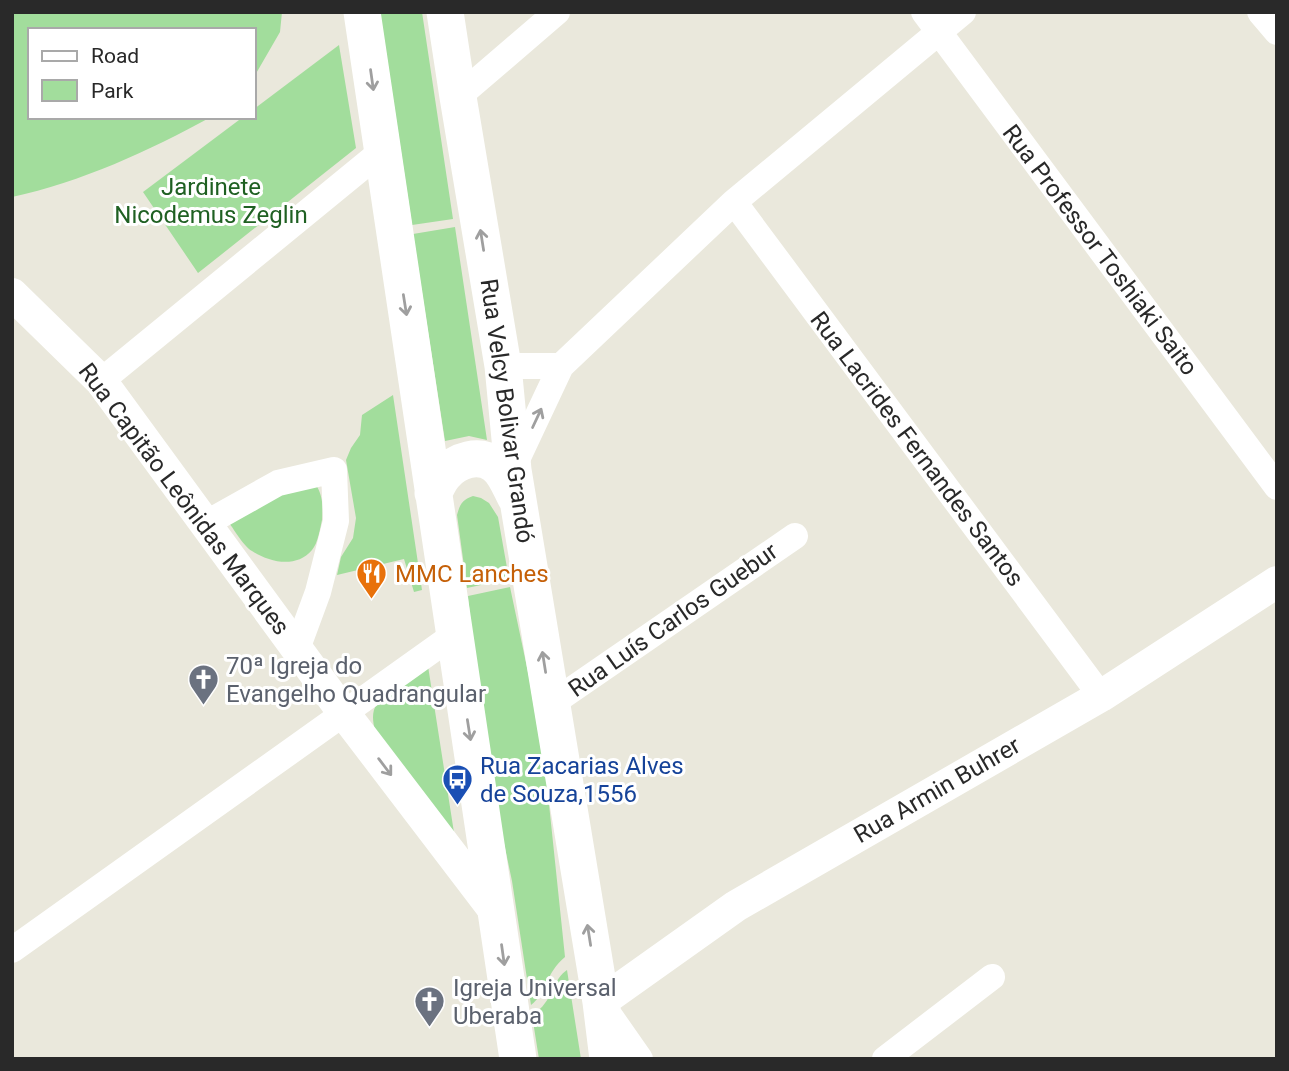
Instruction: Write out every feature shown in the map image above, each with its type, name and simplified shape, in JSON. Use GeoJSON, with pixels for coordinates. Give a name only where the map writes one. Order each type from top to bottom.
{"type":"FeatureCollection","features":[{"type":"Feature","properties":{"kind":"main road"},"geometry":{"type":"LineString","coordinates":[[362,12],[518,1059]]}},
{"type":"Feature","properties":{"kind":"main road","name":"Rua Velcy Bolivar Grandó"},"geometry":{"type":"LineString","coordinates":[[445,12],[503,366],[515,486],[608,1059]]}},
{"type":"Feature","properties":{"kind":"main road"},"geometry":{"type":"LineString","coordinates":[[433,493],[444,474],[469,458],[483,459],[495,465],[515,486]]}},
{"type":"Feature","properties":{"kind":"street"},"geometry":{"type":"LineString","coordinates":[[458,97],[557,12]]}},
{"type":"Feature","properties":{"kind":"street"},"geometry":{"type":"LineString","coordinates":[[515,486],[561,366],[734,202],[931,22],[964,12]]}},
{"type":"Feature","properties":{"kind":"street"},"geometry":{"type":"LineString","coordinates":[[1260,12],[1277,32]]}},
{"type":"Feature","properties":{"kind":"street","name":"Rua Professor Toshiaki Saito"},"geometry":{"type":"LineString","coordinates":[[931,22],[1277,487]]}},
{"type":"Feature","properties":{"kind":"street"},"geometry":{"type":"LineString","coordinates":[[100,381],[382,151]]}},
{"type":"Feature","properties":{"kind":"street","name":"Rua Lacrides Fernandes Santos"},"geometry":{"type":"LineString","coordinates":[[734,202],[1101,696]]}},
{"type":"Feature","properties":{"kind":"street","name":"Rua Capitão Leônidas Marques"},"geometry":{"type":"LineString","coordinates":[[17,308],[100,381],[343,712],[497,914]]}},
{"type":"Feature","properties":{"kind":"street"},"geometry":{"type":"LineString","coordinates":[[503,366],[561,366]]}},
{"type":"Feature","properties":{"kind":"street"},"geometry":{"type":"LineString","coordinates":[[205,524],[278,482],[334,470],[336,521],[318,592],[297,649]]}},
{"type":"Feature","properties":{"kind":"street","name":"Rua Luís Carlos Guebur"},"geometry":{"type":"LineString","coordinates":[[551,704],[794,536]]}},
{"type":"Feature","properties":{"kind":"street","name":"Rua Armin Buhrer"},"geometry":{"type":"LineString","coordinates":[[601,1003],[736,906],[1101,696],[1277,582]]}},
{"type":"Feature","properties":{"kind":"street"},"geometry":{"type":"LineString","coordinates":[[12,950],[455,634]]}},
{"type":"Feature","properties":{"kind":"street"},"geometry":{"type":"LineString","coordinates":[[885,1059],[992,977]]}},
{"type":"Feature","properties":{"kind":"street"},"geometry":{"type":"LineString","coordinates":[[601,1003],[640,1059]]}},
{"type":"Feature","properties":{"kind":"green space"},"geometry":{"type":"Polygon","coordinates":[[[12,12],[282,12],[280,32],[256,74],[256,28],[28,28],[28,119],[207,119],[163,142],[89,174],[12,197],[12,12]]]}},
{"type":"Feature","properties":{"kind":"green space"},"geometry":{"type":"Polygon","coordinates":[[[380,12],[422,12],[453,219],[412,225],[380,12]]]}},
{"type":"Feature","properties":{"kind":"green space","name":"Jardinete Nicodemus Zeglin"},"geometry":{"type":"Polygon","coordinates":[[[339,45],[356,148],[198,273],[143,192],[240,119],[256,119],[256,107],[339,45]]]}},
{"type":"Feature","properties":{"kind":"green space"},"geometry":{"type":"Polygon","coordinates":[[[455,227],[487,440],[469,436],[445,441],[413,234],[455,227]]]}},
{"type":"Feature","properties":{"kind":"green space"},"geometry":{"type":"Polygon","coordinates":[[[393,395],[422,590],[414,592],[404,559],[337,575],[341,557],[353,538],[356,518],[346,460],[360,435],[362,415],[393,395]]]}},
{"type":"Feature","properties":{"kind":"green space"},"geometry":{"type":"Polygon","coordinates":[[[315,483],[322,501],[320,527],[312,550],[298,560],[274,561],[252,551],[225,517],[263,495],[315,483]]]}},
{"type":"Feature","properties":{"kind":"green space"},"geometry":{"type":"Polygon","coordinates":[[[473,496],[489,503],[498,517],[509,579],[467,588],[457,515],[462,503],[473,496]]]}},
{"type":"Feature","properties":{"kind":"green space"},"geometry":{"type":"Polygon","coordinates":[[[510,587],[529,677],[547,785],[565,957],[531,1005],[512,881],[491,782],[478,695],[468,596],[510,587]]]}},
{"type":"Feature","properties":{"kind":"green space"},"geometry":{"type":"Polygon","coordinates":[[[428,666],[455,839],[375,731],[373,717],[377,704],[428,666]]]}},
{"type":"Feature","properties":{"kind":"green space"},"geometry":{"type":"Polygon","coordinates":[[[567,970],[581,1059],[539,1059],[532,1015],[544,1005],[559,977],[567,970]]]}},
{"type":"Feature","properties":{"kind":"place","name":"MMC Lanches"},"geometry":{"type":"Point","coordinates":[372,601]}},
{"type":"Feature","properties":{"kind":"place","name":"70ª Igreja do Evangelho Quadrangular"},"geometry":{"type":"Point","coordinates":[203,707]}},
{"type":"Feature","properties":{"kind":"place","name":"Rua Zacarias Alves de Souza,1556"},"geometry":{"type":"Point","coordinates":[457,807]}},
{"type":"Feature","properties":{"kind":"place","name":"Igreja Universal Uberaba"},"geometry":{"type":"Point","coordinates":[430,1029]}}]}
